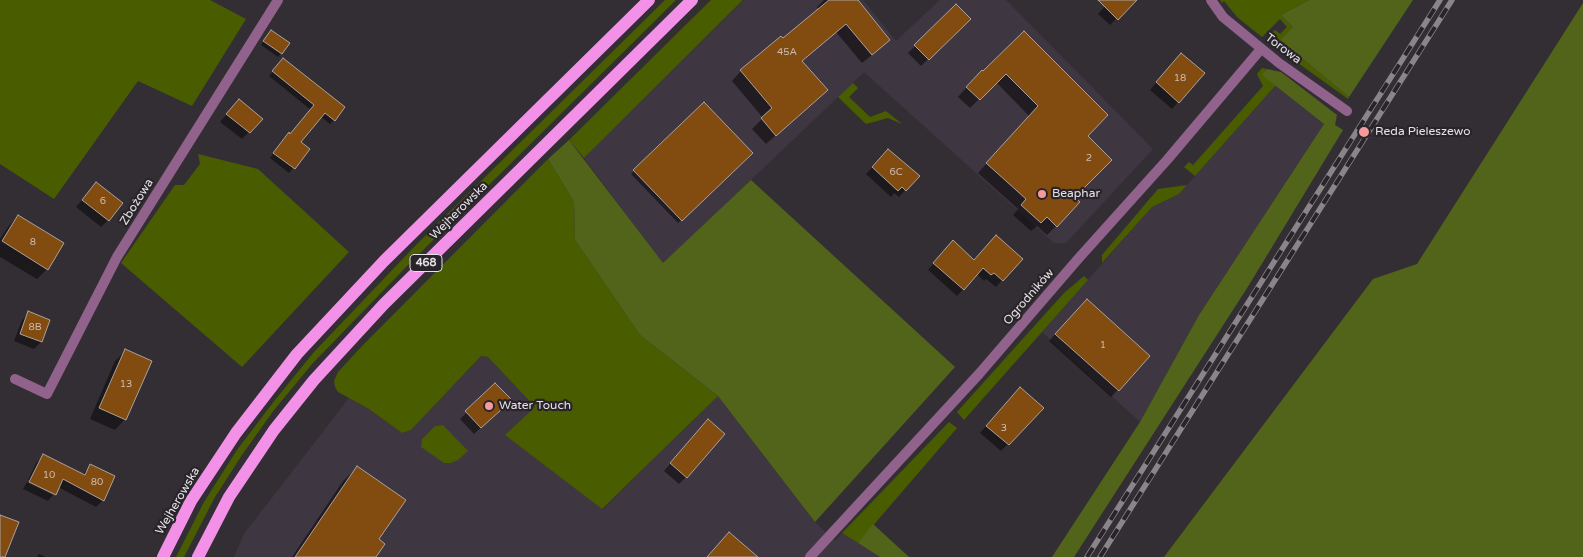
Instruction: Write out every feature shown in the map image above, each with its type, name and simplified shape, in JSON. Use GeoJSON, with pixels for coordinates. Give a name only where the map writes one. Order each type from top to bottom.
{"type":"FeatureCollection","features":[{"type":"Feature","properties":{"kind":"main road","name":"Wejherowska"},"geometry":{"type":"LineString","coordinates":[[163,557],[191,502],[236,433],[297,354],[384,261],[649,0]]}},
{"type":"Feature","properties":{"kind":"main road","name":"Wejherowska"},"geometry":{"type":"LineString","coordinates":[[198,557],[229,497],[274,430],[331,360],[384,304],[692,0]]}},
{"type":"Feature","properties":{"kind":"street","name":"Zbożowa"},"geometry":{"type":"LineString","coordinates":[[15,379],[47,394],[116,257],[278,0]]}},
{"type":"Feature","properties":{"kind":"street","name":"Torowa"},"geometry":{"type":"LineString","coordinates":[[1211,0],[1223,17],[1278,63],[1347,110]]}},
{"type":"Feature","properties":{"kind":"street","name":"Ogrodników"},"geometry":{"type":"LineString","coordinates":[[810,557],[979,374],[1078,259],[1167,160],[1261,48]]}},
{"type":"Feature","properties":{"kind":"shaded area"},"geometry":{"type":"Polygon","coordinates":[[[744,0],[863,0],[896,41],[940,0],[1006,0],[1153,149],[1066,243],[1054,243],[864,72],[663,264],[584,158],[744,0]]]}},
{"type":"Feature","properties":{"kind":"shaded area"},"geometry":{"type":"Polygon","coordinates":[[[1276,85],[1324,124],[1199,315],[1140,422],[1042,332],[1152,207],[1179,194],[1276,85]]]}},
{"type":"Feature","properties":{"kind":"shaded area"},"geometry":{"type":"Polygon","coordinates":[[[481,356],[488,357],[535,407],[506,435],[603,509],[718,396],[815,522],[835,541],[842,533],[880,557],[234,557],[244,534],[349,398],[369,409],[402,433],[411,430],[481,356]]]}},
{"type":"Feature","properties":{"kind":"green space"},"geometry":{"type":"Polygon","coordinates":[[[0,0],[210,0],[246,19],[192,106],[138,81],[54,199],[0,164],[0,0]]]}},
{"type":"Feature","properties":{"kind":"green space"},"geometry":{"type":"Polygon","coordinates":[[[665,0],[676,0],[408,265],[313,363],[274,410],[244,452],[215,497],[184,557],[176,557],[204,502],[237,450],[314,352],[415,246],[665,0]]]}},
{"type":"Feature","properties":{"kind":"green space"},"geometry":{"type":"Polygon","coordinates":[[[711,0],[743,0],[584,158],[569,140],[711,0]]]}},
{"type":"Feature","properties":{"kind":"green space"},"geometry":{"type":"Polygon","coordinates":[[[1220,0],[1309,0],[1281,15],[1293,27],[1280,40],[1349,97],[1348,99],[1266,40],[1275,30],[1280,34],[1287,27],[1280,19],[1262,37],[1237,17],[1224,1],[1222,3],[1220,0]]]}},
{"type":"Feature","properties":{"kind":"green space"},"geometry":{"type":"Polygon","coordinates":[[[1309,0],[1413,0],[1349,97],[1280,40],[1293,27],[1281,15],[1309,0]]]}},
{"type":"Feature","properties":{"kind":"green space"},"geometry":{"type":"Polygon","coordinates":[[[1583,3],[1583,557],[1164,557],[1373,279],[1417,264],[1583,3]]]}},
{"type":"Feature","properties":{"kind":"green space"},"geometry":{"type":"Polygon","coordinates":[[[1262,68],[1267,69],[1263,75],[1276,85],[1195,176],[1184,167],[1189,162],[1193,165],[1263,86],[1257,74],[1262,68]]]}},
{"type":"Feature","properties":{"kind":"green space"},"geometry":{"type":"Polygon","coordinates":[[[1267,69],[1281,72],[1337,115],[1335,125],[1343,130],[1249,285],[1074,557],[1052,557],[1140,422],[1199,315],[1324,124],[1262,75],[1267,69]]]}},
{"type":"Feature","properties":{"kind":"green space"},"geometry":{"type":"Polygon","coordinates":[[[853,83],[858,88],[849,97],[870,117],[886,111],[902,124],[888,118],[866,124],[838,97],[853,83]]]}},
{"type":"Feature","properties":{"kind":"green space"},"geometry":{"type":"Polygon","coordinates":[[[569,140],[663,263],[751,180],[955,367],[815,522],[718,396],[640,335],[575,240],[574,202],[548,159],[569,140]]]}},
{"type":"Feature","properties":{"kind":"green space"},"geometry":{"type":"Polygon","coordinates":[[[198,154],[258,169],[349,252],[242,367],[121,263],[175,185],[184,185],[200,164],[198,154]]]}},
{"type":"Feature","properties":{"kind":"green space"},"geometry":{"type":"Polygon","coordinates":[[[548,159],[574,202],[575,240],[640,335],[718,396],[602,509],[505,435],[535,407],[488,357],[481,356],[411,430],[402,433],[369,409],[338,392],[334,381],[338,372],[363,345],[548,159]]]}},
{"type":"Feature","properties":{"kind":"green space"},"geometry":{"type":"Polygon","coordinates":[[[1187,185],[1179,194],[1152,207],[1102,263],[1102,255],[1158,189],[1187,185]]]}},
{"type":"Feature","properties":{"kind":"green space"},"geometry":{"type":"Polygon","coordinates":[[[1084,276],[1088,280],[964,420],[957,412],[1064,293],[1084,276]]]}},
{"type":"Feature","properties":{"kind":"green space"},"geometry":{"type":"Polygon","coordinates":[[[949,422],[957,428],[858,543],[842,533],[949,422]]]}},
{"type":"Feature","properties":{"kind":"green space"},"geometry":{"type":"Polygon","coordinates":[[[443,425],[468,451],[458,460],[451,463],[444,463],[421,447],[422,439],[435,426],[443,425]]]}},
{"type":"Feature","properties":{"kind":"green space"},"geometry":{"type":"Polygon","coordinates":[[[873,524],[909,557],[880,557],[858,543],[873,524]]]}},
{"type":"Feature","properties":{"kind":"building"},"geometry":{"type":"Polygon","coordinates":[[[829,0],[858,0],[890,40],[872,55],[846,24],[802,61],[828,90],[776,136],[761,118],[772,108],[740,70],[829,0]]]}},
{"type":"Feature","properties":{"kind":"building"},"geometry":{"type":"Polygon","coordinates":[[[1098,0],[1137,0],[1118,20],[1098,0]]]}},
{"type":"Feature","properties":{"kind":"building"},"geometry":{"type":"Polygon","coordinates":[[[956,4],[971,19],[929,60],[914,45],[956,4]]]}},
{"type":"Feature","properties":{"kind":"building"},"geometry":{"type":"Polygon","coordinates":[[[271,30],[290,43],[282,54],[263,41],[271,30]]]}},
{"type":"Feature","properties":{"kind":"building"},"geometry":{"type":"Polygon","coordinates":[[[1024,31],[1108,115],[1088,136],[1112,160],[1075,197],[1080,202],[1057,227],[1047,217],[1041,223],[1021,205],[1026,199],[986,163],[1038,106],[1006,74],[980,100],[966,87],[1024,31]]]}},
{"type":"Feature","properties":{"kind":"building"},"geometry":{"type":"Polygon","coordinates":[[[1181,53],[1205,73],[1179,103],[1156,82],[1181,53]]]}},
{"type":"Feature","properties":{"kind":"building"},"geometry":{"type":"Polygon","coordinates":[[[283,58],[345,107],[335,121],[325,113],[301,142],[310,149],[295,169],[273,153],[314,105],[272,71],[283,58]]]}},
{"type":"Feature","properties":{"kind":"building"},"geometry":{"type":"Polygon","coordinates":[[[239,99],[263,119],[250,133],[226,114],[239,99]]]}},
{"type":"Feature","properties":{"kind":"building"},"geometry":{"type":"Polygon","coordinates":[[[704,102],[753,153],[682,221],[633,170],[704,102]]]}},
{"type":"Feature","properties":{"kind":"building"},"geometry":{"type":"Polygon","coordinates":[[[888,149],[920,176],[906,191],[902,187],[898,191],[872,167],[888,149]]]}},
{"type":"Feature","properties":{"kind":"building"},"geometry":{"type":"Polygon","coordinates":[[[96,182],[123,203],[109,221],[82,200],[96,182]]]}},
{"type":"Feature","properties":{"kind":"building"},"geometry":{"type":"Polygon","coordinates":[[[18,215],[64,243],[48,270],[2,241],[18,215]]]}},
{"type":"Feature","properties":{"kind":"building"},"geometry":{"type":"Polygon","coordinates":[[[996,235],[1023,259],[1003,281],[994,273],[991,275],[983,268],[964,290],[933,263],[953,240],[974,260],[996,235]]]}},
{"type":"Feature","properties":{"kind":"building"},"geometry":{"type":"Polygon","coordinates":[[[1087,299],[1150,356],[1119,391],[1055,334],[1087,299]]]}},
{"type":"Feature","properties":{"kind":"building"},"geometry":{"type":"Polygon","coordinates":[[[28,311],[50,320],[42,342],[20,334],[28,311]]]}},
{"type":"Feature","properties":{"kind":"building"},"geometry":{"type":"Polygon","coordinates":[[[125,349],[152,361],[126,420],[99,408],[125,349]]]}},
{"type":"Feature","properties":{"kind":"building","name":"Water Touch"},"geometry":{"type":"Polygon","coordinates":[[[495,383],[512,400],[481,428],[465,411],[495,383]]]}},
{"type":"Feature","properties":{"kind":"building"},"geometry":{"type":"Polygon","coordinates":[[[1020,387],[1044,408],[1009,445],[986,426],[1020,387]]]}},
{"type":"Feature","properties":{"kind":"building"},"geometry":{"type":"Polygon","coordinates":[[[708,419],[725,434],[687,478],[670,463],[708,419]]]}},
{"type":"Feature","properties":{"kind":"building"},"geometry":{"type":"Polygon","coordinates":[[[43,454],[85,475],[90,464],[115,476],[104,501],[63,479],[56,495],[29,482],[43,454]]]}},
{"type":"Feature","properties":{"kind":"building"},"geometry":{"type":"Polygon","coordinates":[[[357,466],[406,500],[379,539],[385,544],[376,557],[295,557],[357,466]]]}},
{"type":"Feature","properties":{"kind":"building"},"geometry":{"type":"Polygon","coordinates":[[[0,515],[19,522],[5,557],[0,557],[0,515]]]}},
{"type":"Feature","properties":{"kind":"building"},"geometry":{"type":"Polygon","coordinates":[[[729,532],[758,557],[707,557],[729,532]]]}},
{"type":"Feature","properties":{"kind":"railway"},"geometry":{"type":"LineString","coordinates":[[1087,557],[1440,0]]}},
{"type":"Feature","properties":{"kind":"railway"},"geometry":{"type":"LineString","coordinates":[[1100,557],[1452,0]]}},
{"type":"Feature","properties":{"kind":"place","name":"Reda Pieleszewo"},"geometry":{"type":"Point","coordinates":[1364,132]}},
{"type":"Feature","properties":{"kind":"place","name":"Beaphar"},"geometry":{"type":"Point","coordinates":[1042,194]}},
{"type":"Feature","properties":{"kind":"place","name":"Water Touch"},"geometry":{"type":"Point","coordinates":[489,406]}}]}
